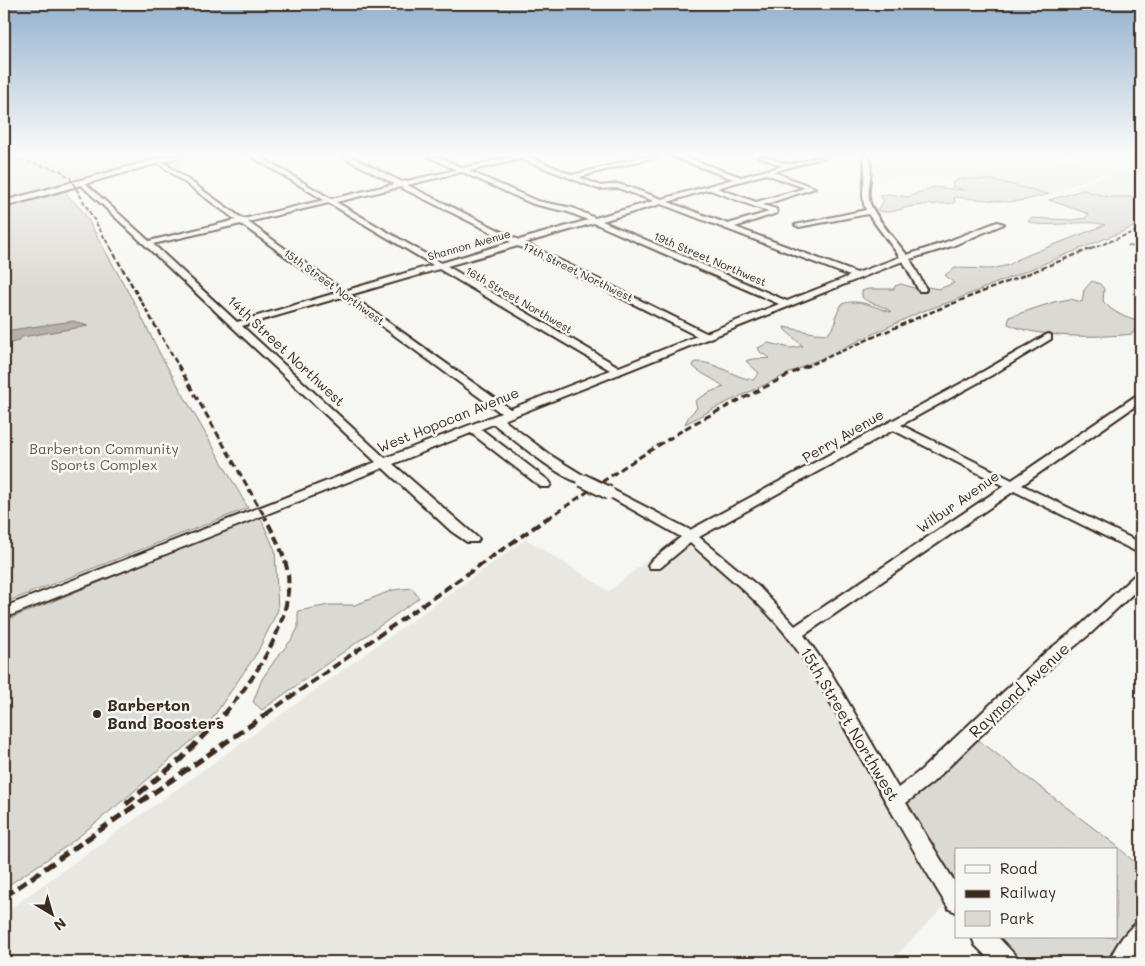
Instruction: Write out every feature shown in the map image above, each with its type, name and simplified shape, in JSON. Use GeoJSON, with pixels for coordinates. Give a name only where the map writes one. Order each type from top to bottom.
{"type":"FeatureCollection","features":[{"type":"Feature","properties":{"kind":"street","name":"14th Street Northwest"},"geometry":{"type":"LineString","coordinates":[[102,201],[384,463],[456,528],[472,539]]}},
{"type":"Feature","properties":{"kind":"street","name":"15th Street Northwest"},"geometry":{"type":"LineString","coordinates":[[215,201],[508,413]]}},
{"type":"Feature","properties":{"kind":"street"},"geometry":{"type":"LineString","coordinates":[[148,243],[330,201]]}},
{"type":"Feature","properties":{"kind":"street","name":"16th Street Northwest"},"geometry":{"type":"LineString","coordinates":[[330,201],[617,370]]}},
{"type":"Feature","properties":{"kind":"street","name":"17th Street Northwest"},"geometry":{"type":"LineString","coordinates":[[433,201],[705,336]]}},
{"type":"Feature","properties":{"kind":"street","name":"19th Street Northwest"},"geometry":{"type":"LineString","coordinates":[[531,201],[566,209],[786,304]]}},
{"type":"Feature","properties":{"kind":"street"},"geometry":{"type":"LineString","coordinates":[[660,201],[857,276]]}},
{"type":"Feature","properties":{"kind":"street","name":"Shannon Avenue"},"geometry":{"type":"LineString","coordinates":[[236,325],[660,201]]}},
{"type":"Feature","properties":{"kind":"street"},"geometry":{"type":"LineString","coordinates":[[728,227],[774,212],[749,201]]}},
{"type":"Feature","properties":{"kind":"street"},"geometry":{"type":"LineString","coordinates":[[757,204],[767,201]]}},
{"type":"Feature","properties":{"kind":"street"},"geometry":{"type":"LineString","coordinates":[[865,201],[870,211],[906,258],[922,289]]}},
{"type":"Feature","properties":{"kind":"street"},"geometry":{"type":"LineString","coordinates":[[798,225],[870,211]]}},
{"type":"Feature","properties":{"kind":"street","name":"West Hopocan Avenue"},"geometry":{"type":"LineString","coordinates":[[4,613],[857,276],[1000,224]]}},
{"type":"Feature","properties":{"kind":"street","name":"Perry Avenue"},"geometry":{"type":"LineString","coordinates":[[655,565],[690,536],[792,482],[988,373],[1048,337]]}},
{"type":"Feature","properties":{"kind":"street","name":"Wilbur Avenue"},"geometry":{"type":"LineString","coordinates":[[794,634],[1141,397]]}},
{"type":"Feature","properties":{"kind":"street","name":"15th Street Northwest"},"geometry":{"type":"LineString","coordinates":[[495,419],[546,458],[582,480],[690,536],[754,591],[794,634],[825,678],[919,843],[955,900]]}},
{"type":"Feature","properties":{"kind":"street"},"geometry":{"type":"LineString","coordinates":[[892,425],[1141,549]]}},
{"type":"Feature","properties":{"kind":"street"},"geometry":{"type":"LineString","coordinates":[[472,428],[545,484]]}},
{"type":"Feature","properties":{"kind":"street","name":"Raymond Avenue"},"geometry":{"type":"LineString","coordinates":[[896,800],[927,776],[1052,656],[1141,578]]}},
{"type":"Feature","properties":{"kind":"street"},"geometry":{"type":"LineString","coordinates":[[1120,962],[1141,932]]}},
{"type":"Feature","properties":{"kind":"street"},"geometry":{"type":"LineString","coordinates":[[985,938],[1006,962]]}},
{"type":"Feature","properties":{"kind":"shaded area"},"geometry":{"type":"Polygon","coordinates":[[[73,321],[88,326],[22,337],[18,341],[4,345],[4,331],[73,321]]]}},
{"type":"Feature","properties":{"kind":"shaded area"},"geometry":{"type":"Polygon","coordinates":[[[675,538],[720,568],[768,612],[817,680],[948,902],[890,962],[4,962],[4,913],[526,539],[609,591],[675,538]]]}},
{"type":"Feature","properties":{"kind":"green space","name":"Barberton Community Sports Complex"},"geometry":{"type":"Polygon","coordinates":[[[28,201],[73,201],[84,213],[136,306],[160,354],[248,508],[4,603],[4,208],[28,201]]]}},
{"type":"Feature","properties":{"kind":"green space"},"geometry":{"type":"Polygon","coordinates":[[[884,201],[955,201],[955,203],[915,206],[891,212],[877,210],[884,201]]]}},
{"type":"Feature","properties":{"kind":"green space"},"geometry":{"type":"Polygon","coordinates":[[[1052,201],[1141,201],[1141,224],[950,302],[920,312],[717,407],[685,424],[689,416],[697,408],[695,401],[710,392],[724,387],[693,366],[695,362],[717,366],[738,376],[753,380],[759,373],[746,361],[770,358],[761,353],[758,348],[768,343],[791,348],[803,346],[784,327],[828,334],[836,323],[835,317],[842,304],[849,302],[866,304],[891,312],[884,307],[865,300],[862,297],[862,291],[868,289],[894,289],[895,286],[901,284],[927,292],[928,287],[939,289],[954,283],[945,275],[955,268],[991,269],[1009,265],[1020,258],[1105,225],[1097,223],[1044,224],[1028,221],[1032,218],[1071,220],[1086,218],[1089,214],[1052,201]]]}},
{"type":"Feature","properties":{"kind":"green space"},"geometry":{"type":"Polygon","coordinates":[[[1092,281],[1100,284],[1104,289],[1103,301],[1111,309],[1125,317],[1140,322],[1132,334],[1069,336],[1035,332],[1008,324],[1009,317],[1054,302],[1070,299],[1082,302],[1084,290],[1092,281]]]}},
{"type":"Feature","properties":{"kind":"green space"},"geometry":{"type":"Polygon","coordinates":[[[260,517],[275,550],[278,610],[257,653],[205,729],[131,794],[67,846],[4,888],[4,621],[260,517]]]}},
{"type":"Feature","properties":{"kind":"green space"},"geometry":{"type":"Polygon","coordinates":[[[412,588],[419,598],[262,710],[253,702],[262,679],[298,628],[298,611],[329,605],[355,605],[393,590],[412,588]]]}},
{"type":"Feature","properties":{"kind":"green space"},"geometry":{"type":"Polygon","coordinates":[[[976,738],[1117,846],[1141,868],[1141,930],[1117,962],[1013,962],[991,938],[1118,938],[1118,848],[955,848],[955,886],[900,803],[976,738]]]}},
{"type":"Feature","properties":{"kind":"waterway"},"geometry":{"type":"LineString","coordinates":[[1128,246],[1141,247]]}},
{"type":"Feature","properties":{"kind":"railway"},"geometry":{"type":"LineString","coordinates":[[83,201],[111,249]]}},
{"type":"Feature","properties":{"kind":"railway"},"geometry":{"type":"LineString","coordinates":[[1091,249],[1141,229]]}},
{"type":"Feature","properties":{"kind":"railway"},"geometry":{"type":"LineString","coordinates":[[110,247],[179,367]]}},
{"type":"Feature","properties":{"kind":"railway"},"geometry":{"type":"LineString","coordinates":[[805,367],[924,315],[1095,247]]}},
{"type":"Feature","properties":{"kind":"railway"},"geometry":{"type":"LineString","coordinates":[[178,365],[266,519]]}},
{"type":"Feature","properties":{"kind":"railway"},"geometry":{"type":"LineString","coordinates":[[547,519],[691,425],[808,365]]}},
{"type":"Feature","properties":{"kind":"railway"},"geometry":{"type":"LineString","coordinates":[[266,714],[549,517]]}},
{"type":"Feature","properties":{"kind":"railway"},"geometry":{"type":"LineString","coordinates":[[224,714],[259,667],[278,630],[284,611],[288,592],[287,567],[266,519]]}},
{"type":"Feature","properties":{"kind":"railway"},"geometry":{"type":"LineString","coordinates":[[126,804],[181,759],[225,713]]}},
{"type":"Feature","properties":{"kind":"railway"},"geometry":{"type":"LineString","coordinates":[[4,897],[268,713]]}},
{"type":"Feature","properties":{"kind":"place","name":"Barberton Band Boosters"},"geometry":{"type":"Point","coordinates":[97,714]}}]}
